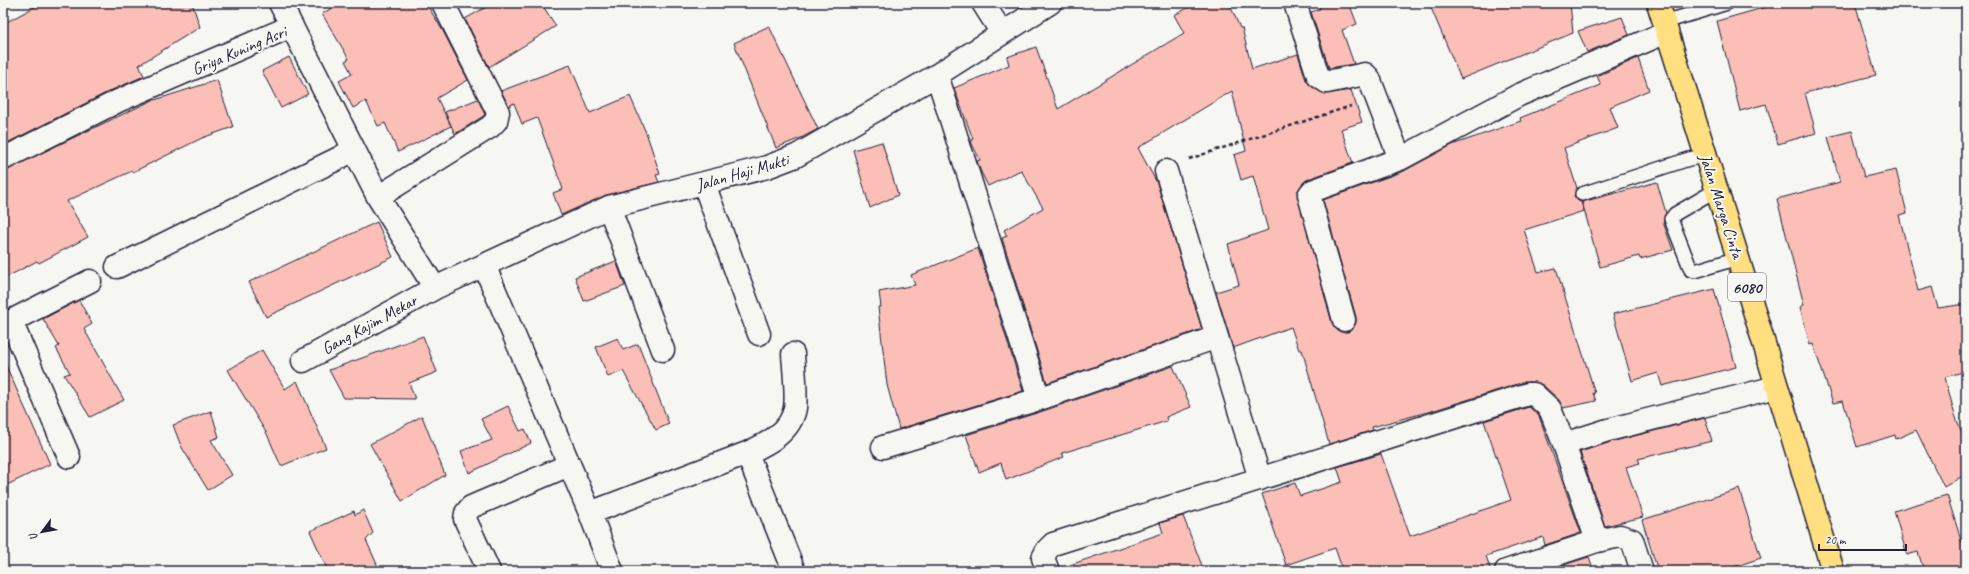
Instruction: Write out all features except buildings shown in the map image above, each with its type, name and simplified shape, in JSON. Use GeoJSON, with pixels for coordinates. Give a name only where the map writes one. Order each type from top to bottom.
{"type":"FeatureCollection","features":[{"type":"Feature","properties":{"kind":"main road","name":"Jalan Marga Cinta"},"geometry":{"type":"LineString","coordinates":[[1663,19],[1738,258],[1833,571]]}},
{"type":"Feature","properties":{"kind":"street"},"geometry":{"type":"LineString","coordinates":[[280,3],[292,26]]}},
{"type":"Feature","properties":{"kind":"street"},"geometry":{"type":"LineString","coordinates":[[378,197],[490,127],[496,121],[498,112],[443,3]]}},
{"type":"Feature","properties":{"kind":"street"},"geometry":{"type":"LineString","coordinates":[[983,3],[1002,33]]}},
{"type":"Feature","properties":{"kind":"street","name":"Jalan Haji Mukti"},"geometry":{"type":"LineString","coordinates":[[435,288],[609,207],[767,167],[796,156],[937,75],[1050,3]]}},
{"type":"Feature","properties":{"kind":"street"},"geometry":{"type":"LineString","coordinates":[[1295,3],[1318,76],[1327,82],[1365,74],[1369,78],[1400,159]]}},
{"type":"Feature","properties":{"kind":"street"},"geometry":{"type":"LineString","coordinates":[[1344,320],[1309,195],[1312,191],[1400,159],[1663,19]]}},
{"type":"Feature","properties":{"kind":"street","name":"Griya Kuning Asri"},"geometry":{"type":"LineString","coordinates":[[3,159],[118,101],[292,26],[353,150],[378,197],[435,288]]}},
{"type":"Feature","properties":{"kind":"street"},"geometry":{"type":"LineString","coordinates":[[937,75],[1039,399]]}},
{"type":"Feature","properties":{"kind":"street"},"geometry":{"type":"LineString","coordinates":[[117,267],[353,150]]}},
{"type":"Feature","properties":{"kind":"street"},"geometry":{"type":"LineString","coordinates":[[1166,171],[1260,479]]}},
{"type":"Feature","properties":{"kind":"street"},"geometry":{"type":"LineString","coordinates":[[704,184],[759,334]]}},
{"type":"Feature","properties":{"kind":"street"},"geometry":{"type":"LineString","coordinates":[[609,207],[663,350]]}},
{"type":"Feature","properties":{"kind":"street"},"geometry":{"type":"LineString","coordinates":[[484,265],[590,513],[612,571]]}},
{"type":"Feature","properties":{"kind":"street"},"geometry":{"type":"LineString","coordinates":[[69,457],[7,323],[90,280]]}},
{"type":"Feature","properties":{"kind":"street","name":"Gang Kajim Mekar"},"geometry":{"type":"LineString","coordinates":[[303,361],[435,288]]}},
{"type":"Feature","properties":{"kind":"street"},"geometry":{"type":"LineString","coordinates":[[883,447],[1039,399],[1217,337]]}},
{"type":"Feature","properties":{"kind":"street"},"geometry":{"type":"LineString","coordinates":[[590,513],[768,444],[785,429],[795,408],[793,354]]}},
{"type":"Feature","properties":{"kind":"street"},"geometry":{"type":"LineString","coordinates":[[1564,444],[1608,430],[1776,387]]}},
{"type":"Feature","properties":{"kind":"street"},"geometry":{"type":"LineString","coordinates":[[1048,571],[1043,558],[1047,550],[1053,544],[1528,394],[1534,394],[1550,409],[1564,444],[1597,541]]}},
{"type":"Feature","properties":{"kind":"street"},"geometry":{"type":"LineString","coordinates":[[747,453],[794,571]]}},
{"type":"Feature","properties":{"kind":"street"},"geometry":{"type":"LineString","coordinates":[[489,571],[465,519],[466,513],[471,507],[569,465]]}},
{"type":"Feature","properties":{"kind":"street"},"geometry":{"type":"LineString","coordinates":[[1506,571],[1597,541],[1620,536],[1632,540],[1642,571]]}},
{"type":"Feature","properties":{"kind":"lane"},"geometry":{"type":"LineString","coordinates":[[1663,19],[1727,3]]}},
{"type":"Feature","properties":{"kind":"lane"},"geometry":{"type":"LineString","coordinates":[[1582,194],[1689,159],[1705,156]]}},
{"type":"Feature","properties":{"kind":"lane"},"geometry":{"type":"LineString","coordinates":[[1716,190],[1675,214],[1671,219],[1691,270],[1695,271],[1738,258]]}},
{"type":"Feature","properties":{"kind":"path"},"geometry":{"type":"LineString","coordinates":[[1166,171],[1168,166],[1376,98]]}}]}
